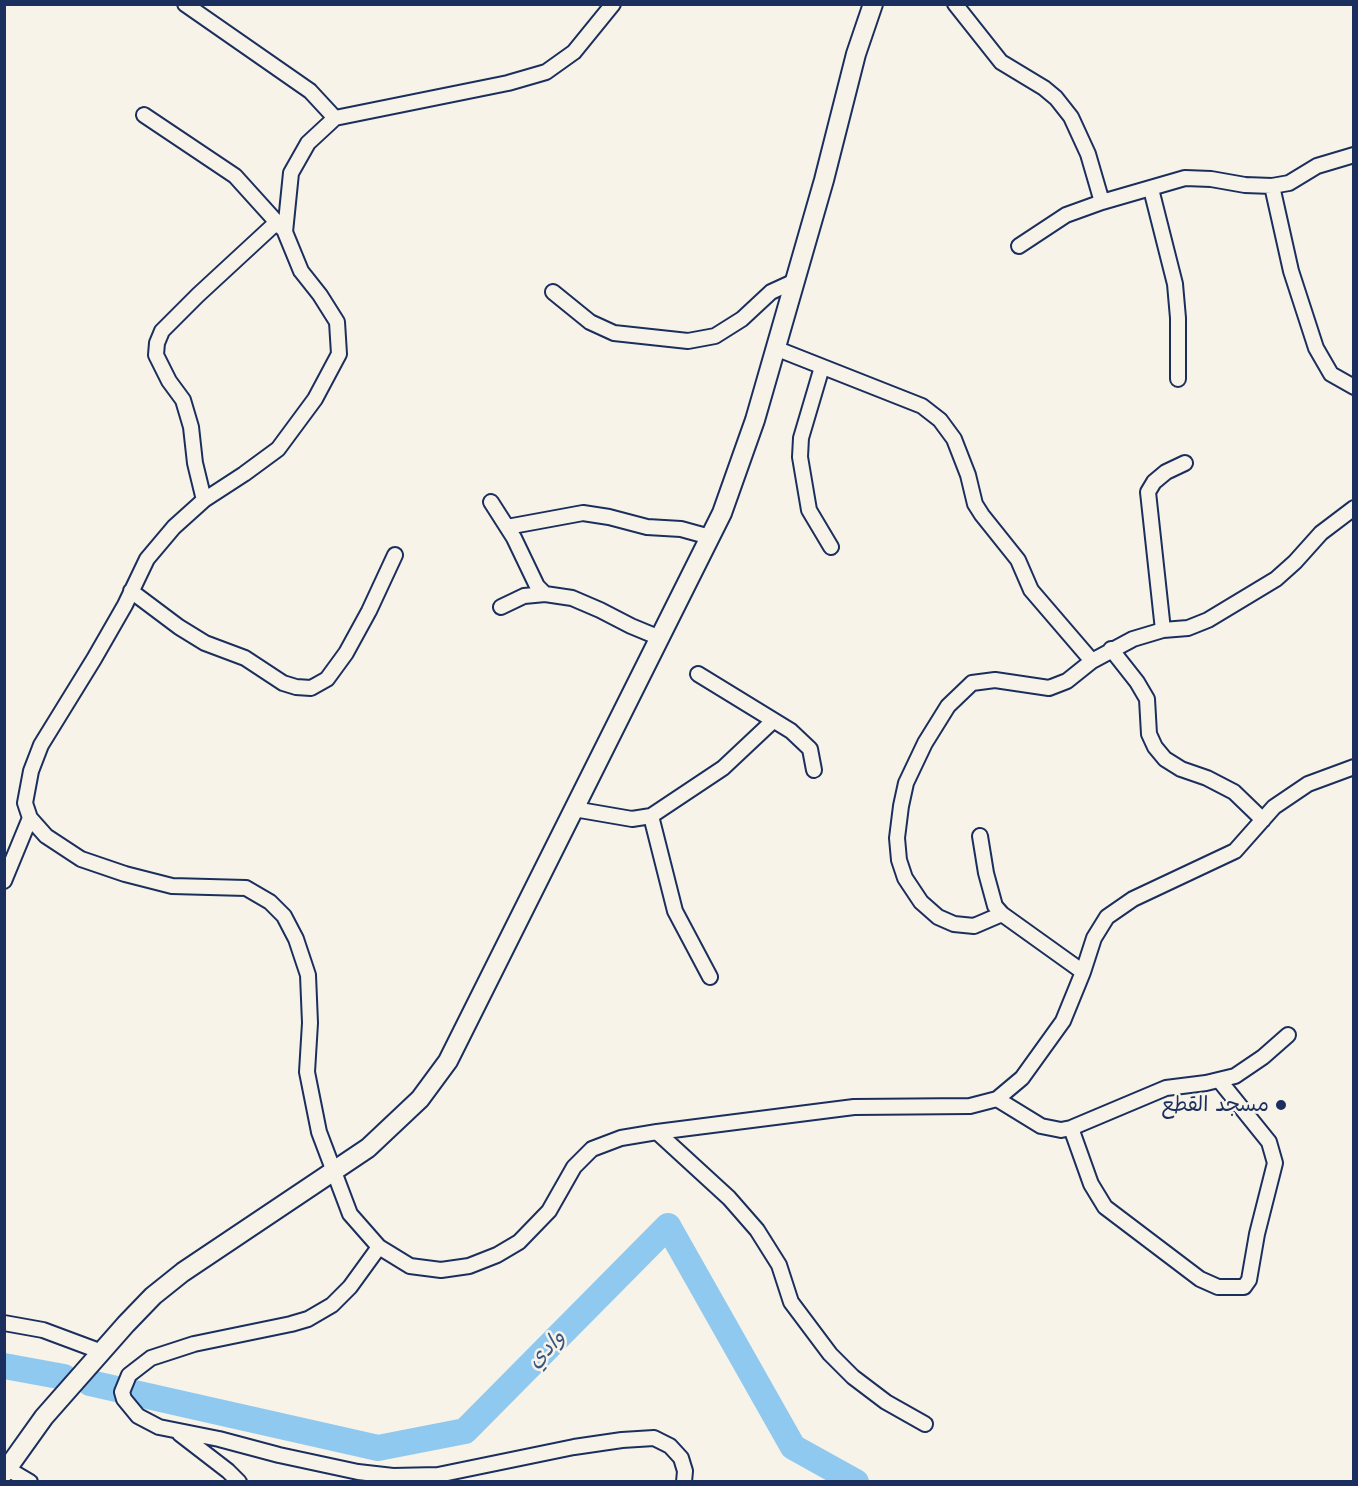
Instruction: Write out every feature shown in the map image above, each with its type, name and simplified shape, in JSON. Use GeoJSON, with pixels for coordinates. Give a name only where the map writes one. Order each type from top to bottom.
{"type":"FeatureCollection","features":[{"type":"Feature","properties":{"kind":"main road"},"geometry":{"type":"LineString","coordinates":[[6,1471],[44,1417],[153,1296],[183,1272],[306,1187],[368,1148],[420,1099],[448,1061],[722,513],[755,420],[856,54],[873,4]]}},
{"type":"Feature","properties":{"kind":"street"},"geometry":{"type":"LineString","coordinates":[[185,4],[310,91],[335,118]]}},
{"type":"Feature","properties":{"kind":"street"},"geometry":{"type":"LineString","coordinates":[[204,500],[195,464],[191,427],[183,400],[169,381],[156,355],[157,343],[162,332],[198,295],[281,227],[291,173],[308,143],[335,118],[508,83],[546,72],[574,52],[613,4]]}},
{"type":"Feature","properties":{"kind":"street"},"geometry":{"type":"LineString","coordinates":[[955,4],[973,30],[1001,62],[1044,88],[1056,98],[1071,117],[1088,154],[1102,202]]}},
{"type":"Feature","properties":{"kind":"street"},"geometry":{"type":"LineString","coordinates":[[144,116],[235,176],[281,227],[301,271],[337,322],[339,354],[315,399],[278,449],[204,500],[174,526],[147,559],[94,659],[41,745],[31,771],[25,803],[30,818],[46,836],[81,859],[125,874],[172,886],[246,888],[270,902],[284,916],[296,939],[308,975],[310,1023],[307,1072],[319,1132],[333,1172],[350,1214],[379,1247],[410,1266],[441,1270],[469,1266],[519,1242],[549,1210],[574,1167],[592,1149],[621,1138],[854,1107],[970,1106],[997,1100],[1022,1078],[1063,1021],[1094,938],[1107,917],[1133,899],[1235,850],[1274,807],[1308,784],[1353,767]]}},
{"type":"Feature","properties":{"kind":"street"},"geometry":{"type":"LineString","coordinates":[[1019,246],[1066,215],[1185,178],[1272,186],[1289,183],[1317,166],[1353,156]]}},
{"type":"Feature","properties":{"kind":"street"},"geometry":{"type":"LineString","coordinates":[[1272,186],[1291,271],[1316,348],[1331,374],[1353,387]]}},
{"type":"Feature","properties":{"kind":"street"},"geometry":{"type":"LineString","coordinates":[[1151,189],[1175,284],[1178,318],[1178,379]]}},
{"type":"Feature","properties":{"kind":"street"},"geometry":{"type":"LineString","coordinates":[[553,292],[590,322],[614,333],[688,341],[715,336],[742,319],[771,292],[795,281]]}},
{"type":"Feature","properties":{"kind":"street"},"geometry":{"type":"LineString","coordinates":[[775,348],[922,406],[940,420],[954,439],[968,475],[975,504],[1018,560],[1030,590],[1092,660]]}},
{"type":"Feature","properties":{"kind":"street"},"geometry":{"type":"LineString","coordinates":[[822,367],[801,438],[800,457],[809,510],[831,547]]}},
{"type":"Feature","properties":{"kind":"street"},"geometry":{"type":"LineString","coordinates":[[1163,630],[1148,492],[1154,482],[1166,472],[1185,463]]}},
{"type":"Feature","properties":{"kind":"street"},"geometry":{"type":"LineString","coordinates":[[492,502],[537,586],[545,594]]}},
{"type":"Feature","properties":{"kind":"street"},"geometry":{"type":"LineString","coordinates":[[1002,914],[974,926],[954,924],[938,917],[921,902],[905,878],[899,860],[897,838],[906,783],[925,744],[948,706],[972,683],[994,680],[1050,688],[1067,681],[1092,660],[1133,639],[1163,630],[1188,628],[1208,620],[1276,579],[1321,533],[1353,508]]}},
{"type":"Feature","properties":{"kind":"street"},"geometry":{"type":"LineString","coordinates":[[507,527],[583,513],[647,527],[681,529],[710,537]]}},
{"type":"Feature","properties":{"kind":"street"},"geometry":{"type":"LineString","coordinates":[[131,591],[179,627],[205,643],[245,658],[283,683],[311,688],[327,679],[346,653],[395,555]]}},
{"type":"Feature","properties":{"kind":"street"},"geometry":{"type":"LineString","coordinates":[[501,607],[524,596],[545,594],[572,598],[660,638]]}},
{"type":"Feature","properties":{"kind":"street"},"geometry":{"type":"LineString","coordinates":[[1111,649],[1137,682],[1147,699],[1149,734],[1155,747],[1165,759],[1180,769],[1207,778],[1234,792],[1263,820]]}},
{"type":"Feature","properties":{"kind":"street"},"geometry":{"type":"LineString","coordinates":[[698,674],[791,731],[810,749],[814,770]]}},
{"type":"Feature","properties":{"kind":"street"},"geometry":{"type":"LineString","coordinates":[[574,809],[632,819],[651,816],[723,768],[773,721]]}},
{"type":"Feature","properties":{"kind":"street"},"geometry":{"type":"LineString","coordinates":[[651,816],[675,910],[710,977]]}},
{"type":"Feature","properties":{"kind":"street"},"geometry":{"type":"LineString","coordinates":[[4,881],[30,818]]}},
{"type":"Feature","properties":{"kind":"street"},"geometry":{"type":"LineString","coordinates":[[980,836],[991,897],[995,906],[1002,914],[1083,972]]}},
{"type":"Feature","properties":{"kind":"street"},"geometry":{"type":"LineString","coordinates":[[997,1100],[1041,1126],[1061,1130],[1071,1128],[1166,1088],[1235,1076],[1263,1057],[1288,1035]]}},
{"type":"Feature","properties":{"kind":"street"},"geometry":{"type":"LineString","coordinates":[[1071,1128],[1091,1184],[1106,1207],[1200,1279],[1218,1287],[1244,1287],[1249,1280],[1257,1234],[1275,1163],[1269,1142],[1219,1080]]}},
{"type":"Feature","properties":{"kind":"street"},"geometry":{"type":"LineString","coordinates":[[657,1132],[729,1198],[757,1230],[779,1265],[791,1302],[830,1354],[853,1377],[886,1402],[925,1424]]}},
{"type":"Feature","properties":{"kind":"street"},"geometry":{"type":"LineString","coordinates":[[379,1247],[350,1287],[332,1305],[309,1319],[194,1344],[152,1358],[129,1375],[122,1392],[124,1399],[129,1407],[148,1422],[175,1430],[324,1465],[393,1476],[438,1474],[584,1446],[654,1438],[670,1446],[681,1458],[685,1471],[684,1482]]}},
{"type":"Feature","properties":{"kind":"street"},"geometry":{"type":"LineString","coordinates":[[4,1323],[43,1330],[102,1352]]}},
{"type":"Feature","properties":{"kind":"street"},"geometry":{"type":"LineString","coordinates":[[175,1430],[228,1471],[238,1482]]}},
{"type":"Feature","properties":{"kind":"street"},"geometry":{"type":"LineString","coordinates":[[6,1471],[30,1482]]}},
{"type":"Feature","properties":{"kind":"waterway","name":"وادي"},"geometry":{"type":"LineString","coordinates":[[90,1383],[378,1448],[465,1431],[668,1226],[793,1447],[856,1482]]}},
{"type":"Feature","properties":{"kind":"waterway","name":"وادي"},"geometry":{"type":"LineString","coordinates":[[4,1366],[64,1377]]}},
{"type":"Feature","properties":{"kind":"place","name":"مسجد القطع"},"geometry":{"type":"Point","coordinates":[1281,1105]}}]}
